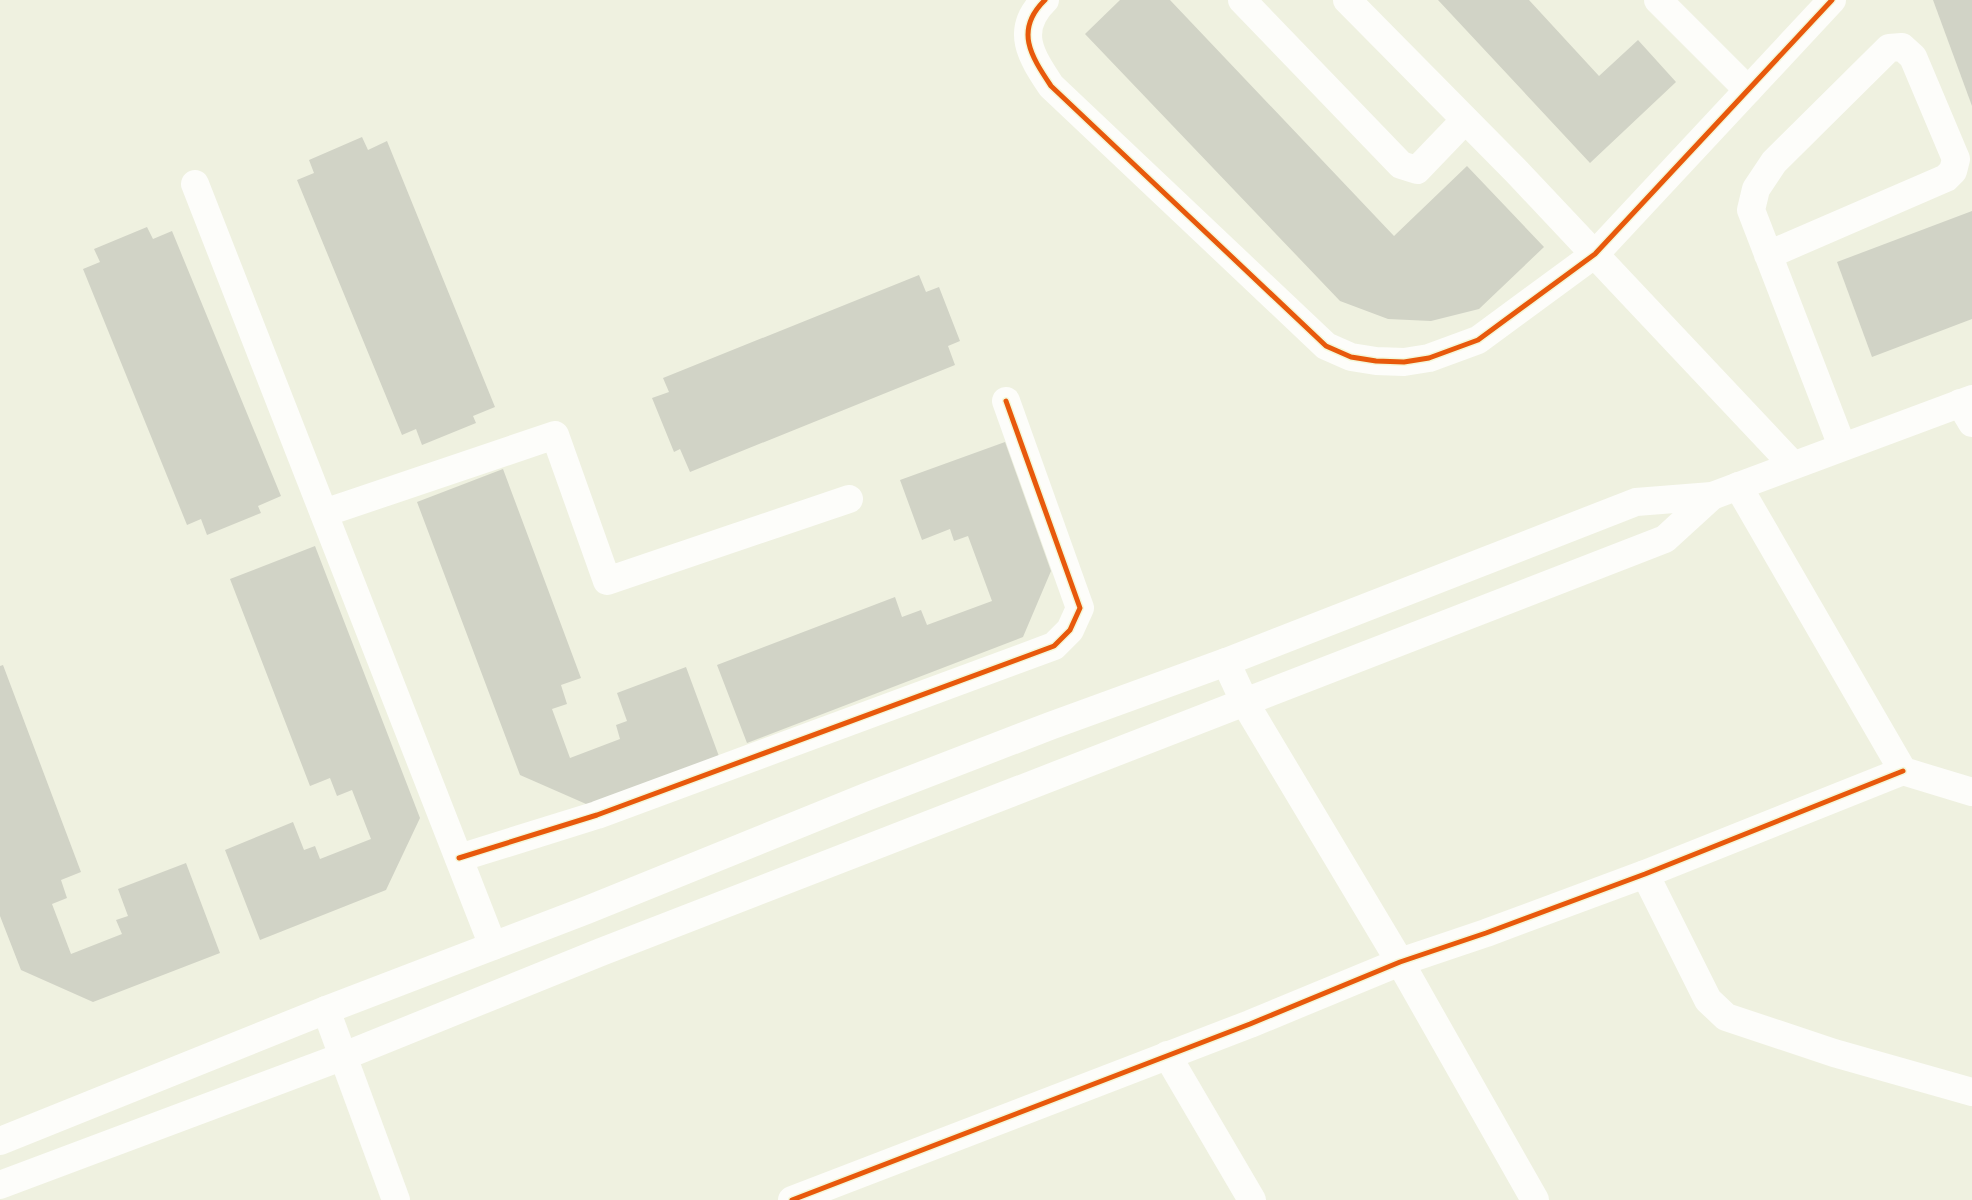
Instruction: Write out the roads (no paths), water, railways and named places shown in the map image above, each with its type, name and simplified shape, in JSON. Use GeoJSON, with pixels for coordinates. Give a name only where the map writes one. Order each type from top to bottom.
{"type":"FeatureCollection","features":[{"type":"Feature","properties":{"kind":"street"},"geometry":{"type":"LineString","coordinates":[[1045,0],[1031,19],[1027,37],[1034,61],[1051,86],[1326,346],[1351,357],[1376,361],[1404,362],[1452,351],[1478,340],[1595,254],[1832,0]]}},
{"type":"Feature","properties":{"kind":"street"},"geometry":{"type":"LineString","coordinates":[[1242,0],[1400,165],[1417,170],[1464,120]]}},
{"type":"Feature","properties":{"kind":"street"},"geometry":{"type":"LineString","coordinates":[[1348,0],[1595,254],[1793,465]]}},
{"type":"Feature","properties":{"kind":"street"},"geometry":{"type":"LineString","coordinates":[[1658,0],[1748,90]]}},
{"type":"Feature","properties":{"kind":"street"},"geometry":{"type":"LineString","coordinates":[[1768,255],[1946,178],[1953,171],[1956,159],[1913,57],[1902,47],[1889,48],[1769,169],[1756,189],[1751,210],[1768,255],[1842,446]]}},
{"type":"Feature","properties":{"kind":"street"},"geometry":{"type":"LineString","coordinates":[[195,184],[493,946]]}},
{"type":"Feature","properties":{"kind":"street"},"geometry":{"type":"LineString","coordinates":[[459,858],[597,815],[1054,646],[1070,630],[1080,608],[1006,402]]}},
{"type":"Feature","properties":{"kind":"street"},"geometry":{"type":"LineString","coordinates":[[0,1141],[326,1010],[587,910],[866,797],[1050,726],[1226,662],[1636,502],[1712,496],[1842,446],[1968,408]]}},
{"type":"Feature","properties":{"kind":"street"},"geometry":{"type":"LineString","coordinates":[[324,513],[555,435],[606,581],[849,499]]}},
{"type":"Feature","properties":{"kind":"street"},"geometry":{"type":"LineString","coordinates":[[1738,486],[1903,771]]}},
{"type":"Feature","properties":{"kind":"street"},"geometry":{"type":"LineString","coordinates":[[0,1185],[344,1056],[600,952],[1665,539],[1712,496]]}},
{"type":"Feature","properties":{"kind":"street"},"geometry":{"type":"LineString","coordinates":[[1226,662],[1245,703],[1400,962],[1535,1200]]}},
{"type":"Feature","properties":{"kind":"street"},"geometry":{"type":"LineString","coordinates":[[792,1200],[1167,1055],[1400,962],[1486,933],[1645,874],[1903,771],[1972,792]]}},
{"type":"Feature","properties":{"kind":"street"},"geometry":{"type":"LineString","coordinates":[[1645,874],[1708,1000],[1726,1018],[1834,1053],[1972,1092]]}},
{"type":"Feature","properties":{"kind":"street"},"geometry":{"type":"LineString","coordinates":[[587,910],[600,952]]}},
{"type":"Feature","properties":{"kind":"street"},"geometry":{"type":"LineString","coordinates":[[326,1010],[396,1200]]}},
{"type":"Feature","properties":{"kind":"street"},"geometry":{"type":"LineString","coordinates":[[1167,1055],[1252,1200]]}}]}
